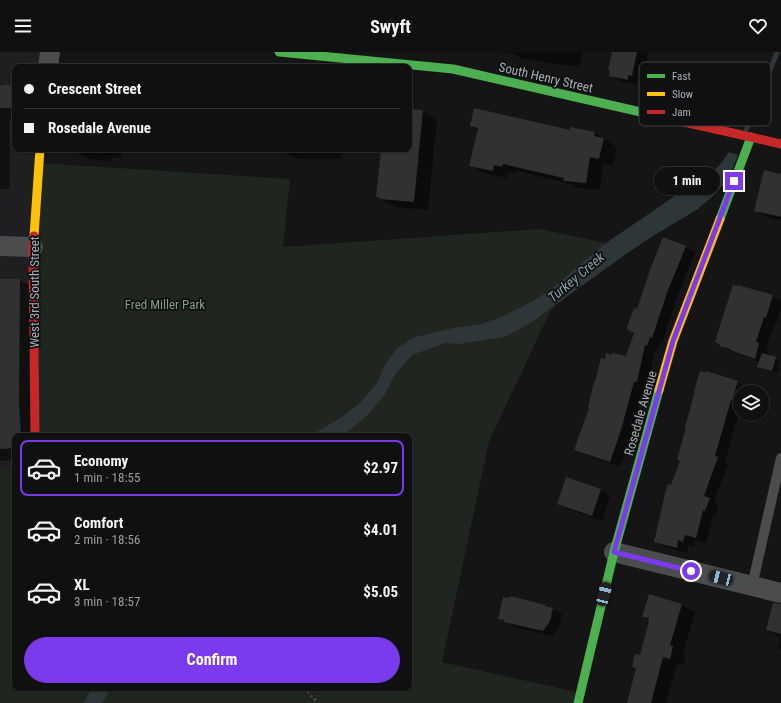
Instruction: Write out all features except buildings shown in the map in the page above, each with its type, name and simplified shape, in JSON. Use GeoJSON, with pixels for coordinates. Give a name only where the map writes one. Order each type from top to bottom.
{"type":"FeatureCollection","features":[{"type":"Feature","properties":{"kind":"street"},"geometry":{"type":"LineString","coordinates":[[48,64],[50,52]]}},
{"type":"Feature","properties":{"kind":"street","name":"South Henry Street"},"geometry":{"type":"LineString","coordinates":[[279,52],[410,64]]}},
{"type":"Feature","properties":{"kind":"street","name":"South Henry Street"},"geometry":{"type":"LineString","coordinates":[[412,64],[453,68],[639,111]]}},
{"type":"Feature","properties":{"kind":"street","name":"South Henry Street"},"geometry":{"type":"LineString","coordinates":[[703,126],[781,144]]}},
{"type":"Feature","properties":{"kind":"street","name":"Rosedale Avenue"},"geometry":{"type":"LineString","coordinates":[[578,703],[614,552],[673,341],[751,137]]}},
{"type":"Feature","properties":{"kind":"street","name":"West 3rd South Street"},"geometry":{"type":"LineString","coordinates":[[36,433],[33,247],[40,152]]}},
{"type":"Feature","properties":{"kind":"street"},"geometry":{"type":"LineString","coordinates":[[0,246],[33,247]]}},
{"type":"Feature","properties":{"kind":"street"},"geometry":{"type":"LineString","coordinates":[[614,552],[781,593]]}},
{"type":"Feature","properties":{"kind":"lane"},"geometry":{"type":"LineString","coordinates":[[752,586],[781,458]]}},
{"type":"Feature","properties":{"kind":"path"},"geometry":{"type":"LineString","coordinates":[[307,691],[318,703]]}},
{"type":"Feature","properties":{"kind":"shaded area"},"geometry":{"type":"Polygon","coordinates":[[[0,52],[44,52],[42,64],[12,64],[12,152],[35,152],[35,433],[12,433],[12,467],[0,468],[0,52]]]}},
{"type":"Feature","properties":{"kind":"green space","name":"Fred Miller Park"},"geometry":{"type":"Polygon","coordinates":[[[39,163],[290,179],[283,247],[540,229],[606,243],[551,310],[489,441],[442,662],[581,693],[578,703],[0,703],[0,468],[12,467],[12,691],[412,691],[412,433],[35,433],[39,163]]]}},
{"type":"Feature","properties":{"kind":"water","name":"Turkey Creek"},"geometry":{"type":"Polygon","coordinates":[[[729,152],[738,155],[728,180],[698,209],[626,254],[529,324],[504,337],[459,344],[445,343],[412,355],[395,375],[385,394],[368,415],[351,429],[345,433],[314,433],[339,419],[359,404],[377,383],[385,365],[397,348],[415,337],[453,328],[482,324],[524,306],[549,291],[606,243],[719,166],[729,152]]]}},
{"type":"Feature","properties":{"kind":"water"},"geometry":{"type":"Polygon","coordinates":[[[91,691],[109,691],[102,703],[83,703],[91,691]]]}},
{"type":"Feature","properties":{"kind":"waterway","name":"Turkey Creek"},"geometry":{"type":"LineString","coordinates":[[771,68],[777,52]]}},
{"type":"Feature","properties":{"kind":"waterway","name":"Turkey Creek"},"geometry":{"type":"LineString","coordinates":[[746,130],[748,126]]}},
{"type":"Feature","properties":{"kind":"traffic: fast"},"geometry":{"type":"LineString","coordinates":[[279,52],[402,64]]}},
{"type":"Feature","properties":{"kind":"traffic: fast"},"geometry":{"type":"LineString","coordinates":[[412,65],[453,69],[639,112]]}},
{"type":"Feature","properties":{"kind":"traffic: fast"},"geometry":{"type":"LineString","coordinates":[[720,219],[751,137]]}},
{"type":"Feature","properties":{"kind":"traffic: fast"},"geometry":{"type":"LineString","coordinates":[[578,703],[614,552],[659,390]]}},
{"type":"Feature","properties":{"kind":"traffic: slow"},"geometry":{"type":"LineString","coordinates":[[34,236],[40,152]]}},
{"type":"Feature","properties":{"kind":"traffic: slow"},"geometry":{"type":"LineString","coordinates":[[659,390],[673,341],[720,219]]}},
{"type":"Feature","properties":{"kind":"traffic: jam"},"geometry":{"type":"LineString","coordinates":[[702,126],[781,144]]}},
{"type":"Feature","properties":{"kind":"traffic: jam"},"geometry":{"type":"LineString","coordinates":[[34,236],[35,433]]}},
{"type":"Feature","properties":{"kind":"route"},"geometry":{"type":"LineString","coordinates":[[691,571],[614,552],[673,341],[734,181]]}}]}
